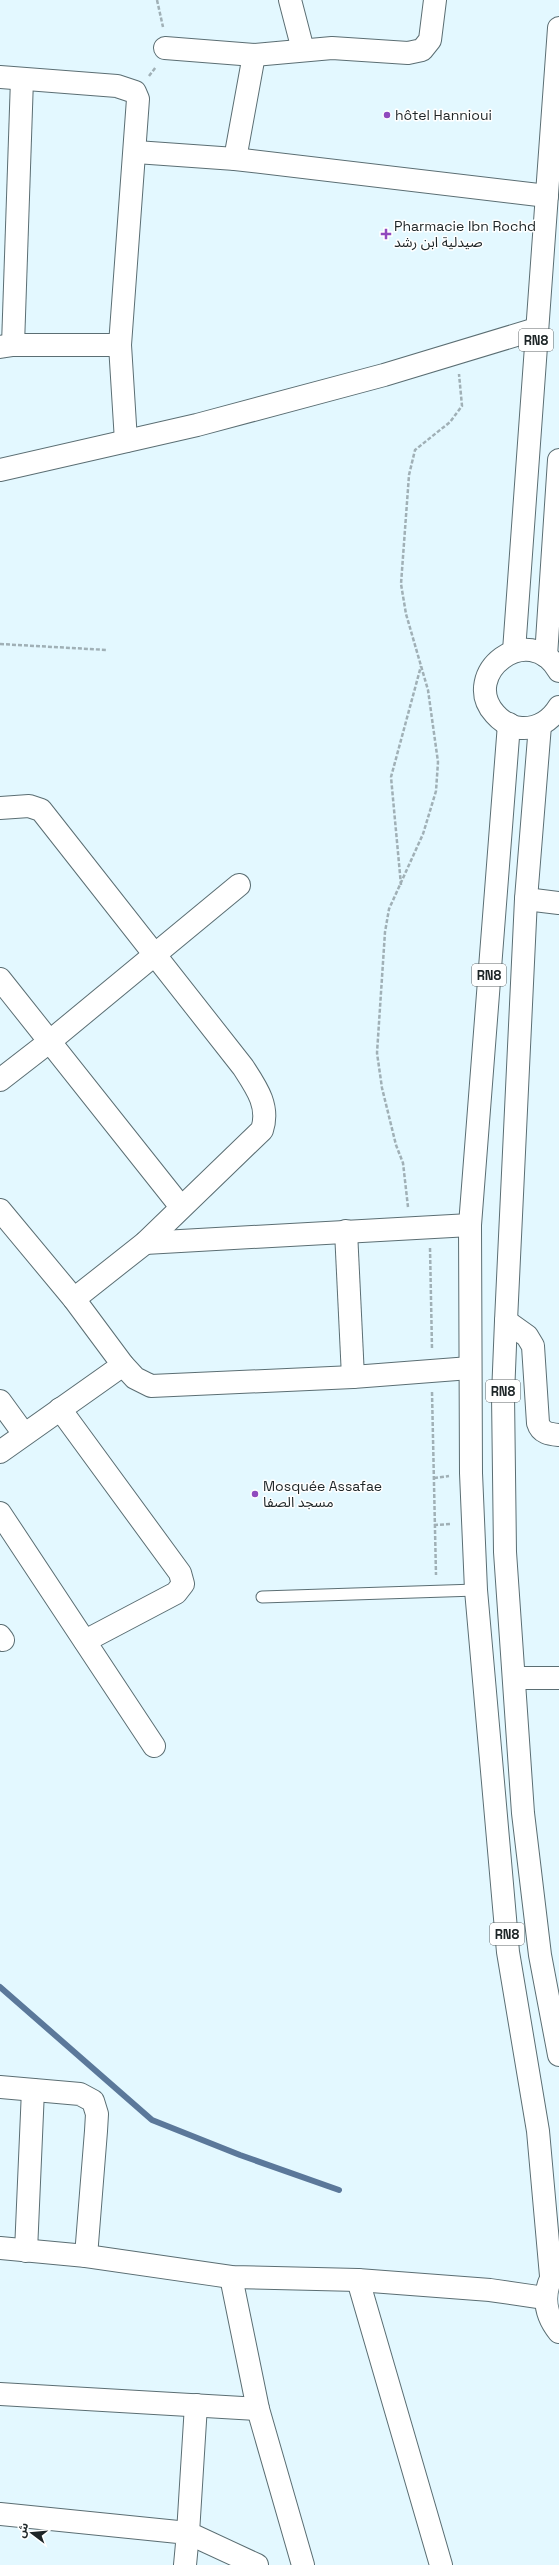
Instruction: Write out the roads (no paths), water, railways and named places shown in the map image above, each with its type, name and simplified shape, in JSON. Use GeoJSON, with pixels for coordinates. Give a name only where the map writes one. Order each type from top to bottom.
{"type":"FeatureCollection","features":[{"type":"Feature","properties":{"kind":"street"},"geometry":{"type":"LineString","coordinates":[[290,0],[303,50]]}},
{"type":"Feature","properties":{"kind":"street"},"geometry":{"type":"LineString","coordinates":[[165,48],[254,55],[332,48],[408,53],[422,50],[430,40],[435,0]]}},
{"type":"Feature","properties":{"kind":"street","name":"RN8"},"geometry":{"type":"LineString","coordinates":[[514,651],[536,329],[559,28]]}},
{"type":"Feature","properties":{"kind":"street"},"geometry":{"type":"LineString","coordinates":[[235,159],[254,55]]}},
{"type":"Feature","properties":{"kind":"street"},"geometry":{"type":"LineString","coordinates":[[0,77],[117,86],[135,92],[138,99],[136,152],[120,345],[126,441]]}},
{"type":"Feature","properties":{"kind":"street"},"geometry":{"type":"LineString","coordinates":[[22,79],[6,346],[120,345]]}},
{"type":"Feature","properties":{"kind":"street"},"geometry":{"type":"LineString","coordinates":[[136,152],[235,159],[547,196]]}},
{"type":"Feature","properties":{"kind":"street"},"geometry":{"type":"LineString","coordinates":[[0,470],[197,425],[536,329]]}},
{"type":"Feature","properties":{"kind":"street"},"geometry":{"type":"LineString","coordinates":[[559,460],[552,663],[530,650],[514,651],[496,662],[486,681],[488,702],[492,711],[509,724],[525,728],[540,725],[548,720],[559,707]]}},
{"type":"Feature","properties":{"kind":"street","name":"RN8"},"geometry":{"type":"LineString","coordinates":[[509,724],[470,1225],[470,1368],[476,1590],[508,1952],[538,2131],[555,2271],[545,2298]]}},
{"type":"Feature","properties":{"kind":"street","name":"RN8"},"geometry":{"type":"LineString","coordinates":[[540,725],[526,899],[506,1321],[503,1395],[505,1552],[524,1829],[540,1955],[559,2055]]}},
{"type":"Feature","properties":{"kind":"street"},"geometry":{"type":"LineString","coordinates":[[0,808],[29,806],[42,810],[243,1067],[265,1109],[266,1119],[262,1130],[145,1243],[74,1299]]}},
{"type":"Feature","properties":{"kind":"street"},"geometry":{"type":"LineString","coordinates":[[0,1080],[49,1042],[239,885]]}},
{"type":"Feature","properties":{"kind":"street"},"geometry":{"type":"LineString","coordinates":[[526,899],[559,903]]}},
{"type":"Feature","properties":{"kind":"street"},"geometry":{"type":"LineString","coordinates":[[0,979],[181,1207]]}},
{"type":"Feature","properties":{"kind":"street"},"geometry":{"type":"LineString","coordinates":[[0,1210],[74,1299],[123,1365],[135,1378],[151,1386],[432,1373],[470,1368]]}},
{"type":"Feature","properties":{"kind":"street"},"geometry":{"type":"LineString","coordinates":[[145,1243],[429,1226],[470,1225]]}},
{"type":"Feature","properties":{"kind":"street"},"geometry":{"type":"LineString","coordinates":[[346,1231],[353,1377]]}},
{"type":"Feature","properties":{"kind":"street"},"geometry":{"type":"LineString","coordinates":[[506,1321],[526,1336],[533,1346],[538,1423],[540,1429],[549,1434],[559,1435]]}},
{"type":"Feature","properties":{"kind":"street"},"geometry":{"type":"LineString","coordinates":[[0,1452],[123,1365]]}},
{"type":"Feature","properties":{"kind":"street"},"geometry":{"type":"LineString","coordinates":[[0,1402],[24,1434]]}},
{"type":"Feature","properties":{"kind":"street"},"geometry":{"type":"LineString","coordinates":[[60,1409],[180,1572],[183,1584],[176,1593],[85,1641]]}},
{"type":"Feature","properties":{"kind":"street"},"geometry":{"type":"LineString","coordinates":[[0,1513],[154,1746]]}},
{"type":"Feature","properties":{"kind":"street"},"geometry":{"type":"LineString","coordinates":[[514,1678],[559,1678]]}},
{"type":"Feature","properties":{"kind":"street"},"geometry":{"type":"LineString","coordinates":[[0,2087],[80,2094],[93,2102],[97,2114],[86,2256]]}},
{"type":"Feature","properties":{"kind":"street"},"geometry":{"type":"LineString","coordinates":[[26,2251],[33,2090]]}},
{"type":"Feature","properties":{"kind":"street"},"geometry":{"type":"LineString","coordinates":[[0,2248],[86,2256],[232,2277],[358,2280],[490,2290],[545,2298],[547,2311],[559,2332]]}},
{"type":"Feature","properties":{"kind":"street"},"geometry":{"type":"LineString","coordinates":[[232,2277],[258,2408],[303,2565]]}},
{"type":"Feature","properties":{"kind":"street"},"geometry":{"type":"LineString","coordinates":[[358,2280],[441,2565]]}},
{"type":"Feature","properties":{"kind":"street"},"geometry":{"type":"LineString","coordinates":[[0,2394],[258,2408]]}},
{"type":"Feature","properties":{"kind":"street"},"geometry":{"type":"LineString","coordinates":[[185,2565],[196,2405]]}},
{"type":"Feature","properties":{"kind":"street"},"geometry":{"type":"LineString","coordinates":[[0,2514],[188,2533],[257,2565]]}},
{"type":"Feature","properties":{"kind":"lane"},"geometry":{"type":"LineString","coordinates":[[262,1597],[476,1590]]}},
{"type":"Feature","properties":{"kind":"waterway"},"geometry":{"type":"LineString","coordinates":[[0,1987],[152,2120],[240,2155],[339,2190]]}},
{"type":"Feature","properties":{"kind":"place","name":"hôtel Hannioui"},"geometry":{"type":"Point","coordinates":[387,115]}},
{"type":"Feature","properties":{"kind":"place","name":"Pharmacie Ibn Rochd صيدلية ابن رشد"},"geometry":{"type":"Point","coordinates":[386,234]}},
{"type":"Feature","properties":{"kind":"place","name":"Mosquée Assafae مسجد الصفا"},"geometry":{"type":"Point","coordinates":[255,1494]}}]}
